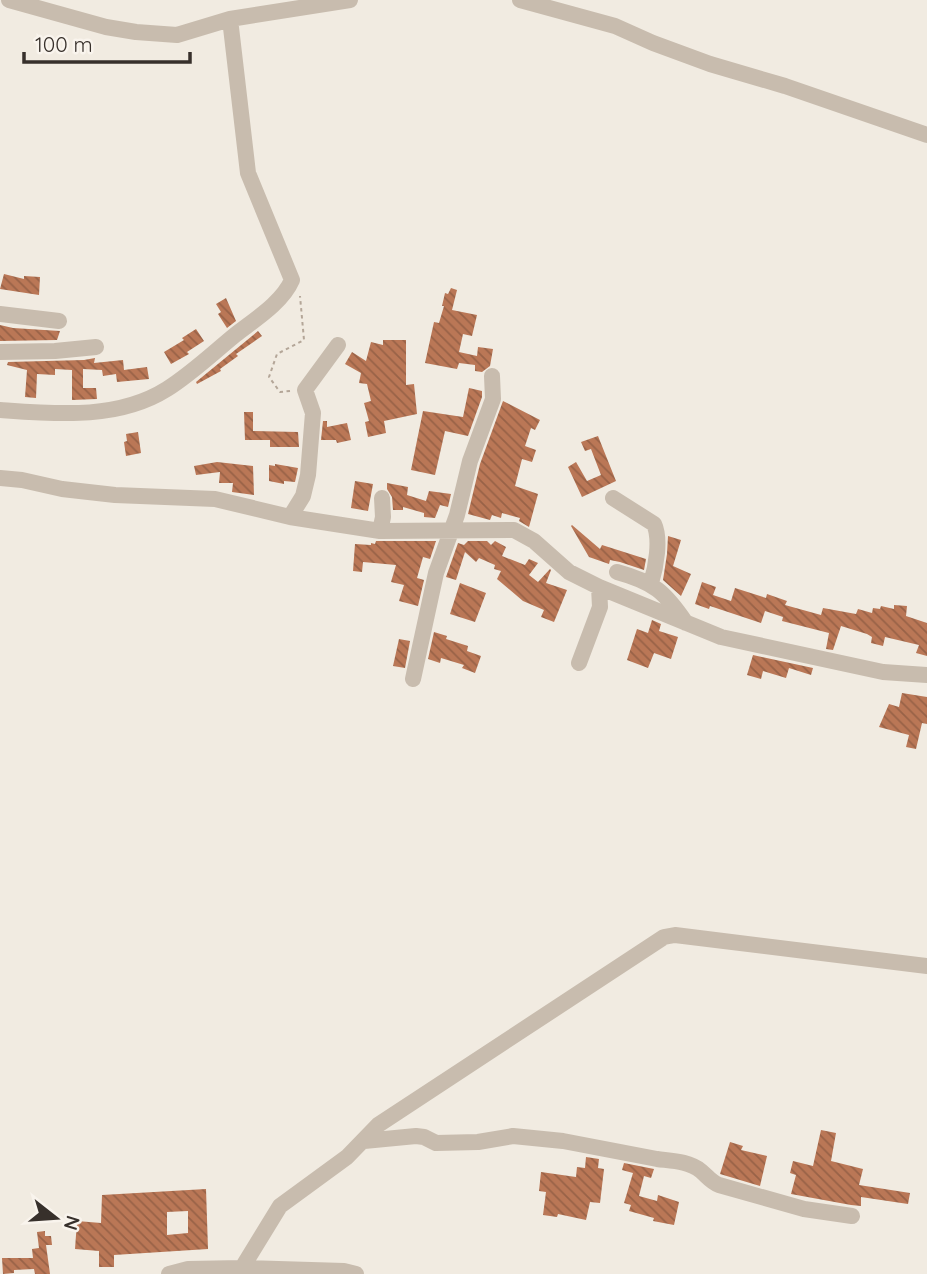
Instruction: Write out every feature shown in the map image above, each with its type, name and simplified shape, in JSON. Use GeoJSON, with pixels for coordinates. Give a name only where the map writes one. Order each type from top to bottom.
{"type":"FeatureCollection","features":[{"type":"Feature","properties":{"kind":"street"},"geometry":{"type":"LineString","coordinates":[[9,0],[106,27],[177,35],[230,19],[351,0]]}},
{"type":"Feature","properties":{"kind":"street"},"geometry":{"type":"LineString","coordinates":[[520,0],[615,26],[710,64],[785,86],[927,135]]}},
{"type":"Feature","properties":{"kind":"street"},"geometry":{"type":"LineString","coordinates":[[0,410],[80,415],[137,403],[167,389],[265,311],[288,289],[292,280],[248,173],[230,19]]}},
{"type":"Feature","properties":{"kind":"street"},"geometry":{"type":"LineString","coordinates":[[0,314],[59,321]]}},
{"type":"Feature","properties":{"kind":"street"},"geometry":{"type":"LineString","coordinates":[[290,517],[303,496],[308,475],[313,413],[305,390],[338,345]]}},
{"type":"Feature","properties":{"kind":"street"},"geometry":{"type":"LineString","coordinates":[[0,352],[96,347]]}},
{"type":"Feature","properties":{"kind":"street"},"geometry":{"type":"LineString","coordinates":[[413,679],[434,581],[470,461],[493,399],[492,376]]}},
{"type":"Feature","properties":{"kind":"street"},"geometry":{"type":"LineString","coordinates":[[0,478],[115,495],[215,499],[290,517],[380,531],[514,530],[534,541],[569,572],[721,637],[883,672],[927,675]]}},
{"type":"Feature","properties":{"kind":"street"},"geometry":{"type":"LineString","coordinates":[[380,531],[383,517],[382,498]]}},
{"type":"Feature","properties":{"kind":"street"},"geometry":{"type":"LineString","coordinates":[[613,498],[650,520],[657,530],[656,566],[651,583]]}},
{"type":"Feature","properties":{"kind":"street"},"geometry":{"type":"LineString","coordinates":[[617,572],[651,583],[664,593],[686,623]]}},
{"type":"Feature","properties":{"kind":"street"},"geometry":{"type":"LineString","coordinates":[[579,663],[600,607],[599,587]]}},
{"type":"Feature","properties":{"kind":"street"},"geometry":{"type":"LineString","coordinates":[[242,1268],[280,1206],[347,1157],[378,1125],[664,937],[675,934],[927,966]]}},
{"type":"Feature","properties":{"kind":"street"},"geometry":{"type":"LineString","coordinates":[[364,1140],[416,1136],[436,1143],[478,1142],[513,1136],[563,1141],[678,1161],[701,1171],[719,1185],[804,1209],[852,1216]]}},
{"type":"Feature","properties":{"kind":"street"},"geometry":{"type":"LineString","coordinates":[[174,1274],[188,1269],[242,1268],[344,1271],[356,1274]]}},
{"type":"Feature","properties":{"kind":"path"},"geometry":{"type":"LineString","coordinates":[[298,289],[304,340],[277,354],[269,377],[280,391],[305,390]]}},
{"type":"Feature","properties":{"kind":"building"},"geometry":{"type":"Polygon","coordinates":[[[4,274],[24,279],[24,276],[40,277],[39,295],[0,289],[4,274]]]}},
{"type":"Feature","properties":{"kind":"building"},"geometry":{"type":"Polygon","coordinates":[[[451,288],[457,290],[452,310],[477,315],[472,336],[463,334],[459,352],[477,356],[478,347],[493,349],[490,366],[482,372],[475,371],[475,365],[459,363],[457,369],[425,363],[434,322],[439,323],[445,293],[448,294],[451,288]]]}},
{"type":"Feature","properties":{"kind":"building"},"geometry":{"type":"Polygon","coordinates":[[[226,298],[236,321],[227,328],[218,314],[221,312],[216,304],[226,298]]]}},
{"type":"Feature","properties":{"kind":"building"},"geometry":{"type":"Polygon","coordinates":[[[0,325],[60,331],[57,340],[0,341],[0,325]]]}},
{"type":"Feature","properties":{"kind":"building"},"geometry":{"type":"Polygon","coordinates":[[[196,329],[204,341],[171,364],[164,352],[196,329]]]}},
{"type":"Feature","properties":{"kind":"building"},"geometry":{"type":"Polygon","coordinates":[[[258,331],[262,336],[236,354],[238,356],[220,369],[221,371],[197,384],[196,382],[258,331]]]}},
{"type":"Feature","properties":{"kind":"building"},"geometry":{"type":"Polygon","coordinates":[[[383,340],[406,340],[406,385],[414,384],[417,414],[384,421],[386,433],[368,437],[365,422],[369,421],[364,403],[371,401],[367,384],[359,383],[361,373],[345,364],[352,352],[366,361],[371,342],[383,345],[383,340]]]}},
{"type":"Feature","properties":{"kind":"building"},"geometry":{"type":"Polygon","coordinates":[[[95,358],[94,363],[123,360],[124,370],[147,367],[149,379],[117,382],[116,374],[103,376],[102,370],[83,369],[83,388],[96,388],[97,399],[72,400],[72,370],[55,369],[55,375],[37,374],[36,398],[25,397],[27,370],[7,365],[8,362],[95,358]]]}},
{"type":"Feature","properties":{"kind":"building"},"geometry":{"type":"Polygon","coordinates":[[[469,388],[482,391],[482,397],[468,436],[445,431],[435,475],[411,470],[423,411],[463,417],[469,388]]]}},
{"type":"Feature","properties":{"kind":"building"},"geometry":{"type":"Polygon","coordinates":[[[503,401],[540,420],[535,430],[531,428],[525,446],[536,450],[532,462],[522,459],[515,486],[538,494],[529,527],[519,521],[520,518],[502,513],[501,518],[492,515],[490,520],[468,514],[480,464],[503,401]]]}},
{"type":"Feature","properties":{"kind":"building"},"geometry":{"type":"Polygon","coordinates":[[[244,412],[253,412],[253,431],[298,432],[299,447],[270,447],[270,440],[245,440],[244,412]]]}},
{"type":"Feature","properties":{"kind":"building"},"geometry":{"type":"Polygon","coordinates":[[[323,421],[327,421],[327,427],[347,423],[351,440],[337,443],[336,440],[321,440],[323,421]]]}},
{"type":"Feature","properties":{"kind":"building"},"geometry":{"type":"Polygon","coordinates":[[[138,432],[141,453],[126,456],[126,434],[138,432]]]}},
{"type":"Feature","properties":{"kind":"building"},"geometry":{"type":"Polygon","coordinates":[[[598,436],[616,481],[582,497],[568,467],[576,462],[587,481],[601,475],[591,449],[585,451],[581,442],[598,436]]]}},
{"type":"Feature","properties":{"kind":"building"},"geometry":{"type":"Polygon","coordinates":[[[217,462],[253,466],[254,495],[232,492],[233,483],[219,483],[220,472],[196,475],[194,466],[217,462]]]}},
{"type":"Feature","properties":{"kind":"building"},"geometry":{"type":"Polygon","coordinates":[[[269,465],[298,468],[295,482],[284,481],[284,484],[269,481],[269,465]]]}},
{"type":"Feature","properties":{"kind":"building"},"geometry":{"type":"Polygon","coordinates":[[[355,481],[373,484],[368,511],[351,508],[355,481]]]}},
{"type":"Feature","properties":{"kind":"building"},"geometry":{"type":"Polygon","coordinates":[[[387,483],[408,487],[407,495],[426,501],[429,491],[451,494],[448,507],[440,505],[435,518],[424,517],[424,513],[403,507],[403,510],[393,510],[387,483]]]}},
{"type":"Feature","properties":{"kind":"building"},"geometry":{"type":"Polygon","coordinates":[[[572,525],[600,549],[602,545],[646,559],[644,570],[620,562],[610,560],[609,564],[589,557],[572,525]]]}},
{"type":"Feature","properties":{"kind":"building"},"geometry":{"type":"Polygon","coordinates":[[[668,536],[681,540],[673,566],[691,574],[681,596],[663,580],[668,536]]]}},
{"type":"Feature","properties":{"kind":"building"},"geometry":{"type":"Polygon","coordinates":[[[376,541],[436,541],[430,559],[423,557],[417,578],[424,580],[418,606],[399,601],[404,585],[391,582],[396,565],[363,562],[362,572],[353,571],[355,544],[371,545],[376,541]]]}},
{"type":"Feature","properties":{"kind":"building"},"geometry":{"type":"Polygon","coordinates":[[[468,541],[487,541],[491,545],[495,541],[506,547],[502,556],[525,565],[529,559],[538,563],[529,575],[538,582],[550,569],[546,583],[567,590],[554,622],[541,617],[544,610],[523,601],[497,579],[501,571],[494,569],[495,565],[479,558],[476,562],[465,552],[456,580],[446,577],[458,543],[464,545],[468,541]]]}},
{"type":"Feature","properties":{"kind":"building"},"geometry":{"type":"Polygon","coordinates":[[[702,582],[716,587],[713,595],[731,601],[735,588],[766,598],[767,594],[787,601],[785,605],[821,615],[823,608],[856,614],[858,609],[872,613],[873,608],[880,609],[881,606],[894,609],[894,605],[907,606],[906,616],[927,623],[927,656],[916,653],[919,645],[885,637],[883,646],[871,643],[872,637],[867,634],[841,626],[833,650],[826,649],[829,633],[782,621],[783,617],[765,611],[761,623],[710,606],[709,609],[695,604],[702,582]]]}},
{"type":"Feature","properties":{"kind":"building"},"geometry":{"type":"Polygon","coordinates":[[[460,583],[486,593],[475,622],[450,614],[460,583]]]}},
{"type":"Feature","properties":{"kind":"building"},"geometry":{"type":"Polygon","coordinates":[[[652,620],[661,624],[659,631],[678,637],[671,659],[654,653],[648,668],[627,660],[637,629],[648,633],[652,620]]]}},
{"type":"Feature","properties":{"kind":"building"},"geometry":{"type":"Polygon","coordinates":[[[434,632],[468,646],[467,651],[481,656],[475,673],[462,668],[464,665],[441,658],[440,663],[428,659],[434,632]]]}},
{"type":"Feature","properties":{"kind":"building"},"geometry":{"type":"Polygon","coordinates":[[[399,639],[410,641],[405,668],[393,666],[399,639]]]}},
{"type":"Feature","properties":{"kind":"building"},"geometry":{"type":"Polygon","coordinates":[[[753,655],[813,668],[811,675],[789,668],[786,678],[763,671],[761,679],[747,675],[753,655]]]}},
{"type":"Feature","properties":{"kind":"building"},"geometry":{"type":"Polygon","coordinates":[[[902,693],[927,697],[927,724],[922,723],[916,749],[906,747],[909,735],[879,727],[889,704],[899,707],[902,693]]]}},
{"type":"Feature","properties":{"kind":"building"},"geometry":{"type":"Polygon","coordinates":[[[821,1130],[836,1133],[831,1161],[863,1169],[859,1185],[910,1193],[908,1204],[861,1197],[861,1206],[791,1194],[796,1175],[790,1173],[793,1161],[813,1166],[821,1130]]]}},
{"type":"Feature","properties":{"kind":"building"},"geometry":{"type":"Polygon","coordinates":[[[730,1142],[743,1146],[741,1150],[767,1156],[760,1186],[720,1174],[730,1142]]]}},
{"type":"Feature","properties":{"kind":"building"},"geometry":{"type":"Polygon","coordinates":[[[586,1157],[599,1159],[598,1168],[604,1169],[600,1203],[590,1202],[586,1220],[558,1214],[557,1217],[543,1215],[546,1192],[539,1191],[541,1172],[576,1177],[577,1167],[585,1168],[586,1157]]]}},
{"type":"Feature","properties":{"kind":"building"},"geometry":{"type":"Polygon","coordinates":[[[624,1163],[654,1169],[651,1178],[644,1176],[639,1196],[657,1201],[658,1195],[679,1202],[674,1225],[653,1221],[654,1218],[629,1211],[631,1205],[624,1203],[633,1173],[622,1170],[624,1163]]]}},
{"type":"Feature","properties":{"kind":"building"},"geometry":{"type":"Polygon","coordinates":[[[206,1189],[208,1249],[114,1255],[114,1267],[99,1267],[99,1251],[75,1249],[77,1221],[101,1223],[102,1195],[206,1189]],[[188,1211],[167,1212],[167,1235],[188,1233],[188,1211]]]}},
{"type":"Feature","properties":{"kind":"building"},"geometry":{"type":"Polygon","coordinates":[[[45,1231],[45,1236],[51,1236],[52,1245],[46,1245],[50,1274],[35,1274],[34,1269],[14,1270],[14,1273],[3,1274],[2,1258],[33,1258],[32,1249],[39,1248],[37,1232],[45,1231]]]}}]}
